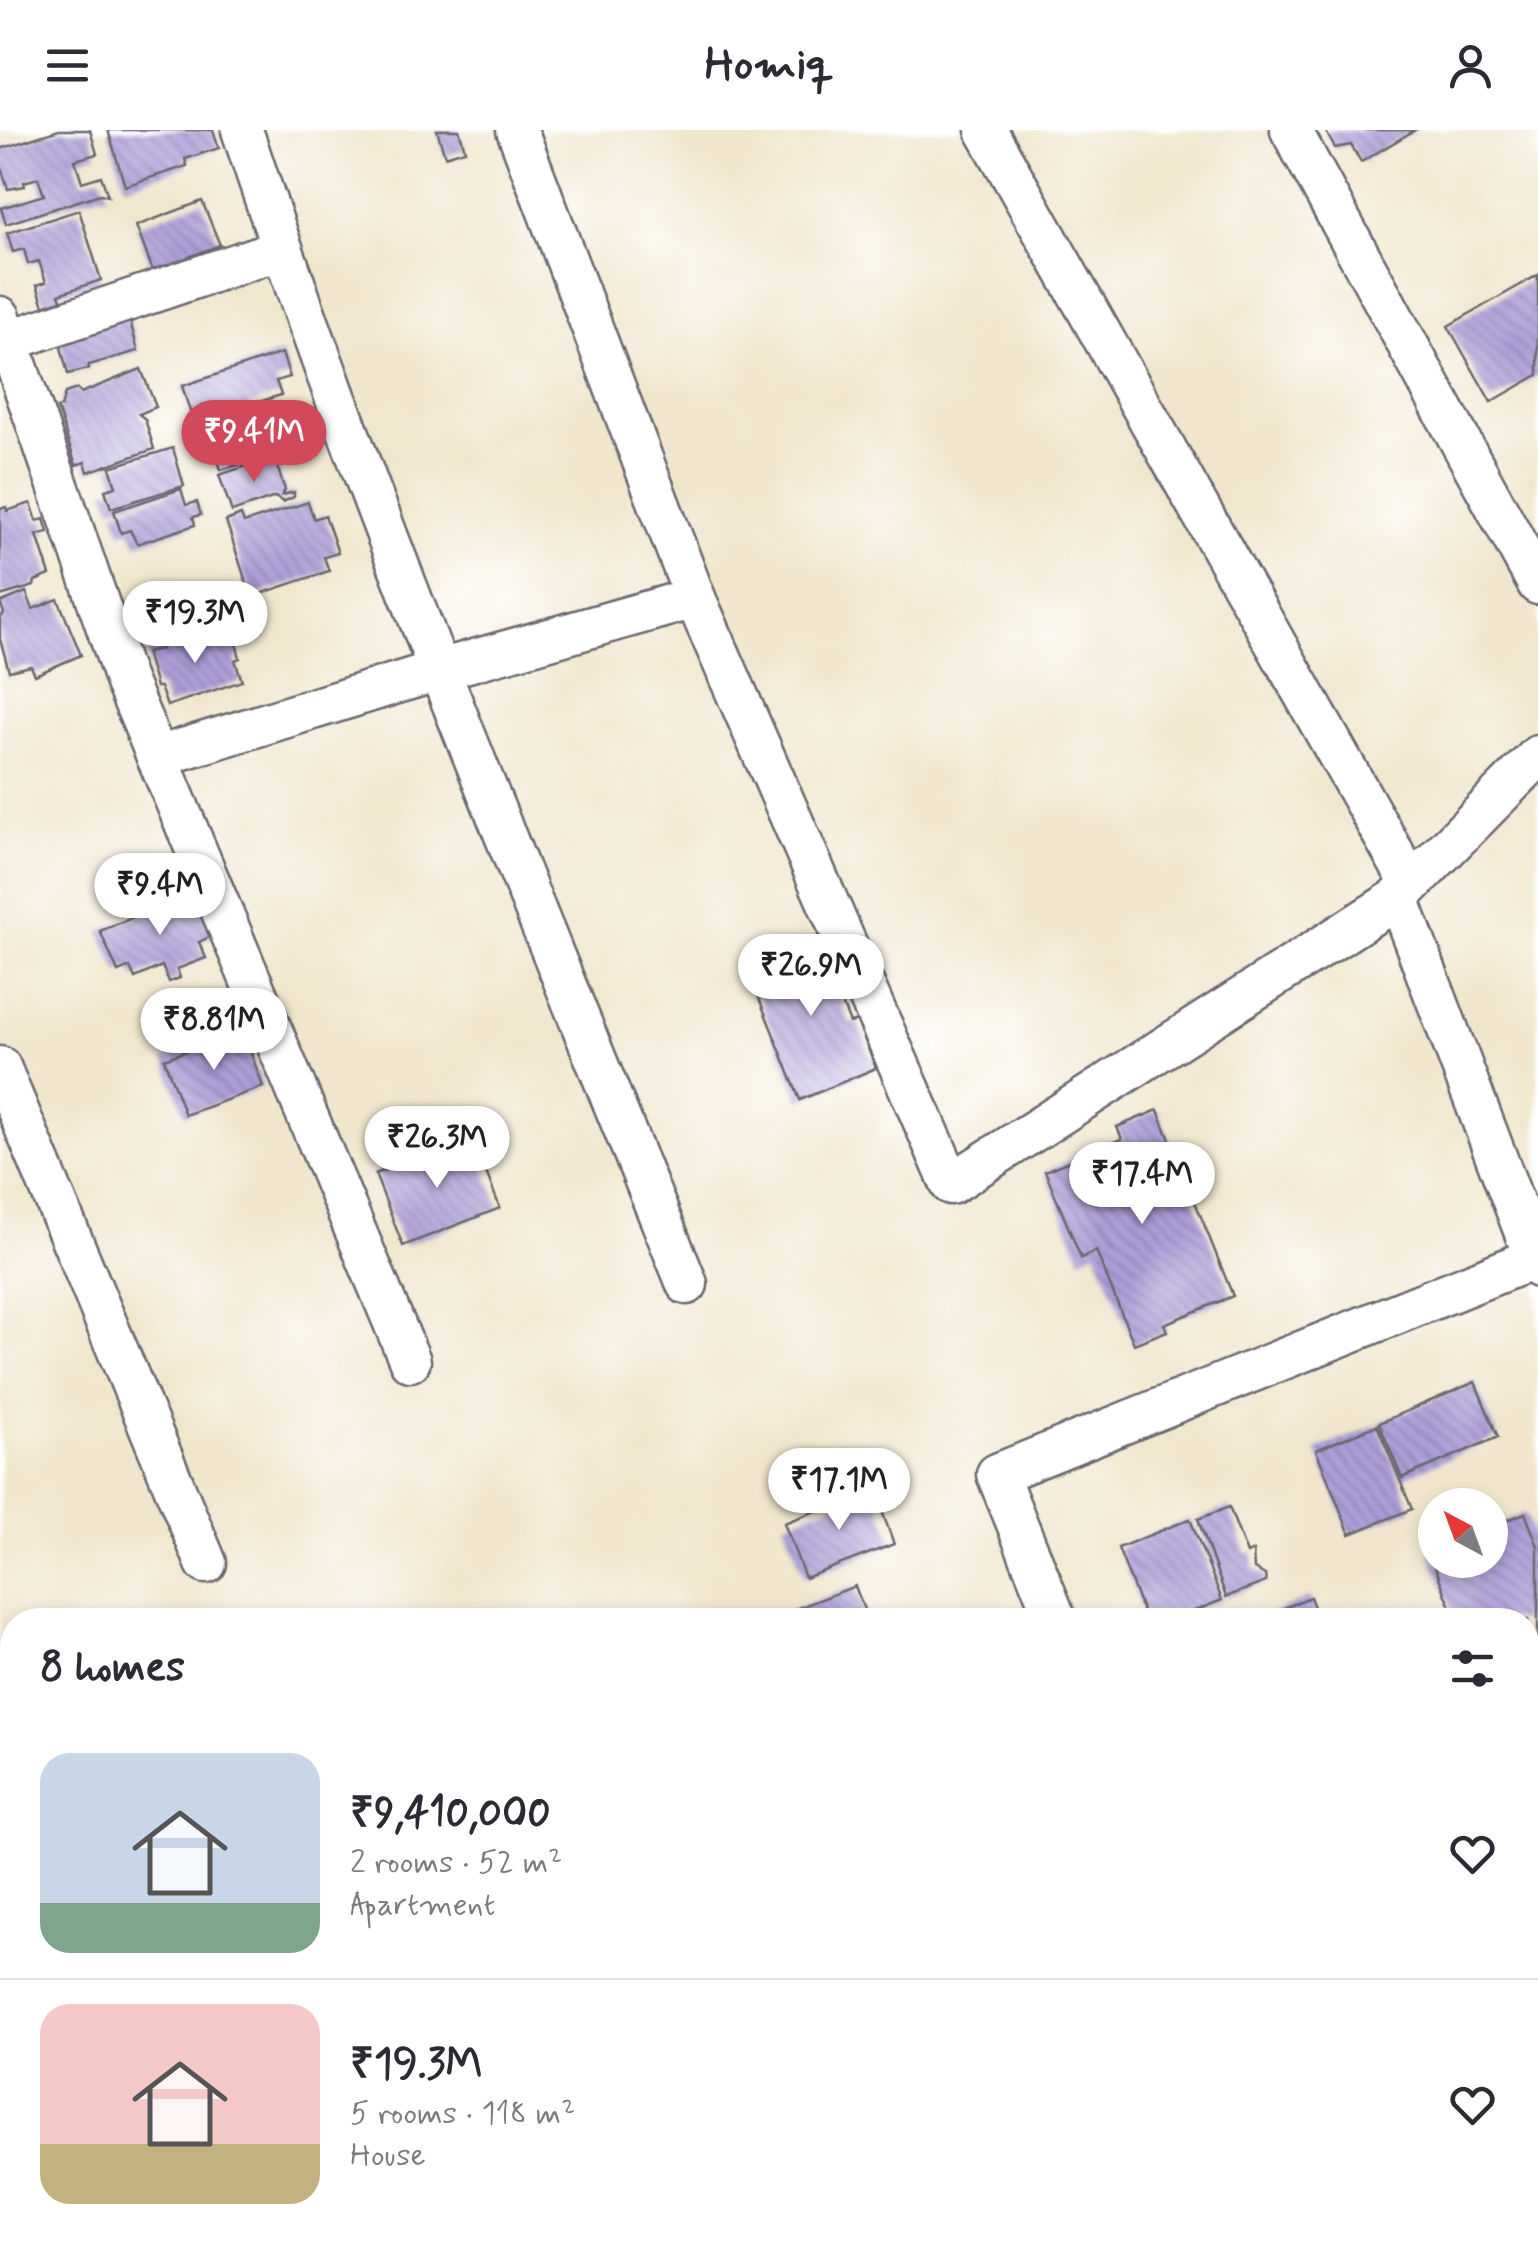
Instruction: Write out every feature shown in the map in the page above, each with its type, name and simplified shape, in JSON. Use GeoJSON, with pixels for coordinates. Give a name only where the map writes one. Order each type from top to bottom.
{"type":"FeatureCollection","features":[{"type":"Feature","properties":{"kind":"street"},"geometry":{"type":"LineString","coordinates":[[242,130],[281,249],[439,670],[688,1284]]}},
{"type":"Feature","properties":{"kind":"street"},"geometry":{"type":"LineString","coordinates":[[517,130],[695,598],[950,1184],[1404,891],[1538,756]]}},
{"type":"Feature","properties":{"kind":"street"},"geometry":{"type":"LineString","coordinates":[[986,130],[1404,891],[1534,1249],[998,1474],[1051,1608]]}},
{"type":"Feature","properties":{"kind":"street"},"geometry":{"type":"LineString","coordinates":[[1291,130],[1533,564]]}},
{"type":"Feature","properties":{"kind":"street"},"geometry":{"type":"LineString","coordinates":[[281,249],[4,329],[125,680],[410,1361]]}},
{"type":"Feature","properties":{"kind":"street"},"geometry":{"type":"LineString","coordinates":[[157,757],[439,670],[695,598]]}},
{"type":"Feature","properties":{"kind":"street"},"geometry":{"type":"LineString","coordinates":[[0,1068],[206,1562]]}},
{"type":"Feature","properties":{"kind":"building"},"geometry":{"type":"Polygon","coordinates":[[[59,130],[90,130],[97,154],[75,160],[82,182],[101,176],[108,196],[100,194],[6,224],[1,208],[44,195],[38,178],[24,182],[25,186],[8,189],[0,149],[59,130]]]}},
{"type":"Feature","properties":{"kind":"building"},"geometry":{"type":"Polygon","coordinates":[[[108,130],[213,130],[219,148],[185,159],[187,166],[125,186],[108,130]]]}},
{"type":"Feature","properties":{"kind":"building"},"geometry":{"type":"Polygon","coordinates":[[[437,130],[459,130],[465,150],[445,156],[437,130]]]}},
{"type":"Feature","properties":{"kind":"building"},"geometry":{"type":"Polygon","coordinates":[[[1325,130],[1415,130],[1361,162],[1351,145],[1335,148],[1325,130]]]}},
{"type":"Feature","properties":{"kind":"building"},"geometry":{"type":"Polygon","coordinates":[[[202,201],[220,245],[153,271],[136,226],[202,201]]]}},
{"type":"Feature","properties":{"kind":"building"},"geometry":{"type":"Polygon","coordinates":[[[79,210],[101,280],[59,294],[61,300],[44,306],[37,285],[46,282],[39,261],[28,264],[24,249],[13,252],[7,233],[79,210]]]}},
{"type":"Feature","properties":{"kind":"building"},"geometry":{"type":"Polygon","coordinates":[[[1538,275],[1538,375],[1491,402],[1448,326],[1538,275]]]}},
{"type":"Feature","properties":{"kind":"building"},"geometry":{"type":"Polygon","coordinates":[[[129,317],[138,351],[68,374],[58,336],[129,317]]]}},
{"type":"Feature","properties":{"kind":"building"},"geometry":{"type":"Polygon","coordinates":[[[282,353],[290,377],[276,381],[281,395],[249,405],[253,418],[198,436],[182,386],[282,353]]]}},
{"type":"Feature","properties":{"kind":"building"},"geometry":{"type":"Polygon","coordinates":[[[141,369],[156,407],[139,414],[145,419],[154,449],[88,472],[85,462],[76,465],[57,408],[61,407],[65,393],[77,389],[81,393],[141,369]]]}},
{"type":"Feature","properties":{"kind":"building"},"geometry":{"type":"Polygon","coordinates":[[[262,416],[274,454],[221,470],[212,441],[255,427],[256,418],[262,416]]]}},
{"type":"Feature","properties":{"kind":"building"},"geometry":{"type":"Polygon","coordinates":[[[173,448],[184,486],[111,508],[105,490],[116,487],[110,467],[173,448]]]}},
{"type":"Feature","properties":{"kind":"building"},"geometry":{"type":"Polygon","coordinates":[[[274,457],[285,490],[282,495],[294,492],[294,497],[283,502],[275,497],[232,512],[219,475],[274,457]]]}},
{"type":"Feature","properties":{"kind":"building"},"geometry":{"type":"Polygon","coordinates":[[[181,489],[186,505],[197,502],[201,515],[193,517],[195,525],[137,544],[130,530],[121,533],[114,511],[181,489]]]}},
{"type":"Feature","properties":{"kind":"building"},"geometry":{"type":"Polygon","coordinates":[[[308,502],[314,519],[325,515],[338,553],[324,557],[329,571],[251,597],[226,521],[241,515],[244,523],[308,502]]]}},
{"type":"Feature","properties":{"kind":"building"},"geometry":{"type":"Polygon","coordinates":[[[31,503],[37,521],[44,519],[48,532],[37,535],[50,575],[35,581],[34,586],[0,596],[0,509],[6,507],[7,511],[31,503]]]}},
{"type":"Feature","properties":{"kind":"building"},"geometry":{"type":"Polygon","coordinates":[[[26,592],[33,609],[58,599],[81,655],[35,675],[31,666],[9,671],[0,639],[0,619],[4,613],[0,603],[26,592]]]}},
{"type":"Feature","properties":{"kind":"building"},"geometry":{"type":"Polygon","coordinates":[[[225,626],[230,642],[235,639],[240,658],[235,660],[242,681],[167,706],[160,687],[156,687],[146,652],[225,626]]]}},
{"type":"Feature","properties":{"kind":"building"},"geometry":{"type":"Polygon","coordinates":[[[195,891],[213,935],[199,942],[206,958],[177,969],[180,978],[169,982],[162,966],[135,978],[130,967],[118,972],[100,931],[195,891]]]}},
{"type":"Feature","properties":{"kind":"building"},"geometry":{"type":"Polygon","coordinates":[[[818,936],[834,948],[842,981],[836,989],[850,1023],[857,1021],[876,1068],[800,1100],[748,971],[813,944],[818,949],[818,936]]]}},
{"type":"Feature","properties":{"kind":"building"},"geometry":{"type":"Polygon","coordinates":[[[243,1030],[263,1087],[185,1115],[164,1059],[243,1030]]]}},
{"type":"Feature","properties":{"kind":"building"},"geometry":{"type":"Polygon","coordinates":[[[1158,1110],[1233,1296],[1164,1324],[1167,1331],[1134,1344],[1096,1251],[1081,1258],[1045,1171],[1122,1139],[1117,1127],[1158,1110]]]}},
{"type":"Feature","properties":{"kind":"building"},"geometry":{"type":"Polygon","coordinates":[[[472,1136],[500,1208],[403,1246],[375,1174],[472,1136]]]}},
{"type":"Feature","properties":{"kind":"building"},"geometry":{"type":"Polygon","coordinates":[[[1475,1382],[1498,1437],[1402,1478],[1379,1423],[1475,1382]]]}},
{"type":"Feature","properties":{"kind":"building"},"geometry":{"type":"Polygon","coordinates":[[[1377,1425],[1412,1509],[1350,1534],[1316,1450],[1377,1425]]]}},
{"type":"Feature","properties":{"kind":"building"},"geometry":{"type":"Polygon","coordinates":[[[874,1489],[894,1544],[805,1578],[784,1523],[874,1489]]]}},
{"type":"Feature","properties":{"kind":"building"},"geometry":{"type":"Polygon","coordinates":[[[1229,1507],[1247,1554],[1253,1551],[1254,1569],[1265,1575],[1266,1582],[1226,1597],[1198,1519],[1229,1507]]]}},
{"type":"Feature","properties":{"kind":"building"},"geometry":{"type":"Polygon","coordinates":[[[1525,1513],[1538,1546],[1538,1608],[1451,1608],[1439,1578],[1508,1578],[1508,1520],[1525,1513]]]}},
{"type":"Feature","properties":{"kind":"building"},"geometry":{"type":"Polygon","coordinates":[[[1190,1519],[1222,1600],[1202,1608],[1141,1608],[1118,1548],[1190,1519]]]}},
{"type":"Feature","properties":{"kind":"building"},"geometry":{"type":"Polygon","coordinates":[[[855,1586],[863,1608],[798,1608],[855,1586]]]}},
{"type":"Feature","properties":{"kind":"building"},"geometry":{"type":"Polygon","coordinates":[[[1310,1597],[1314,1608],[1284,1608],[1310,1597]]]}}]}
